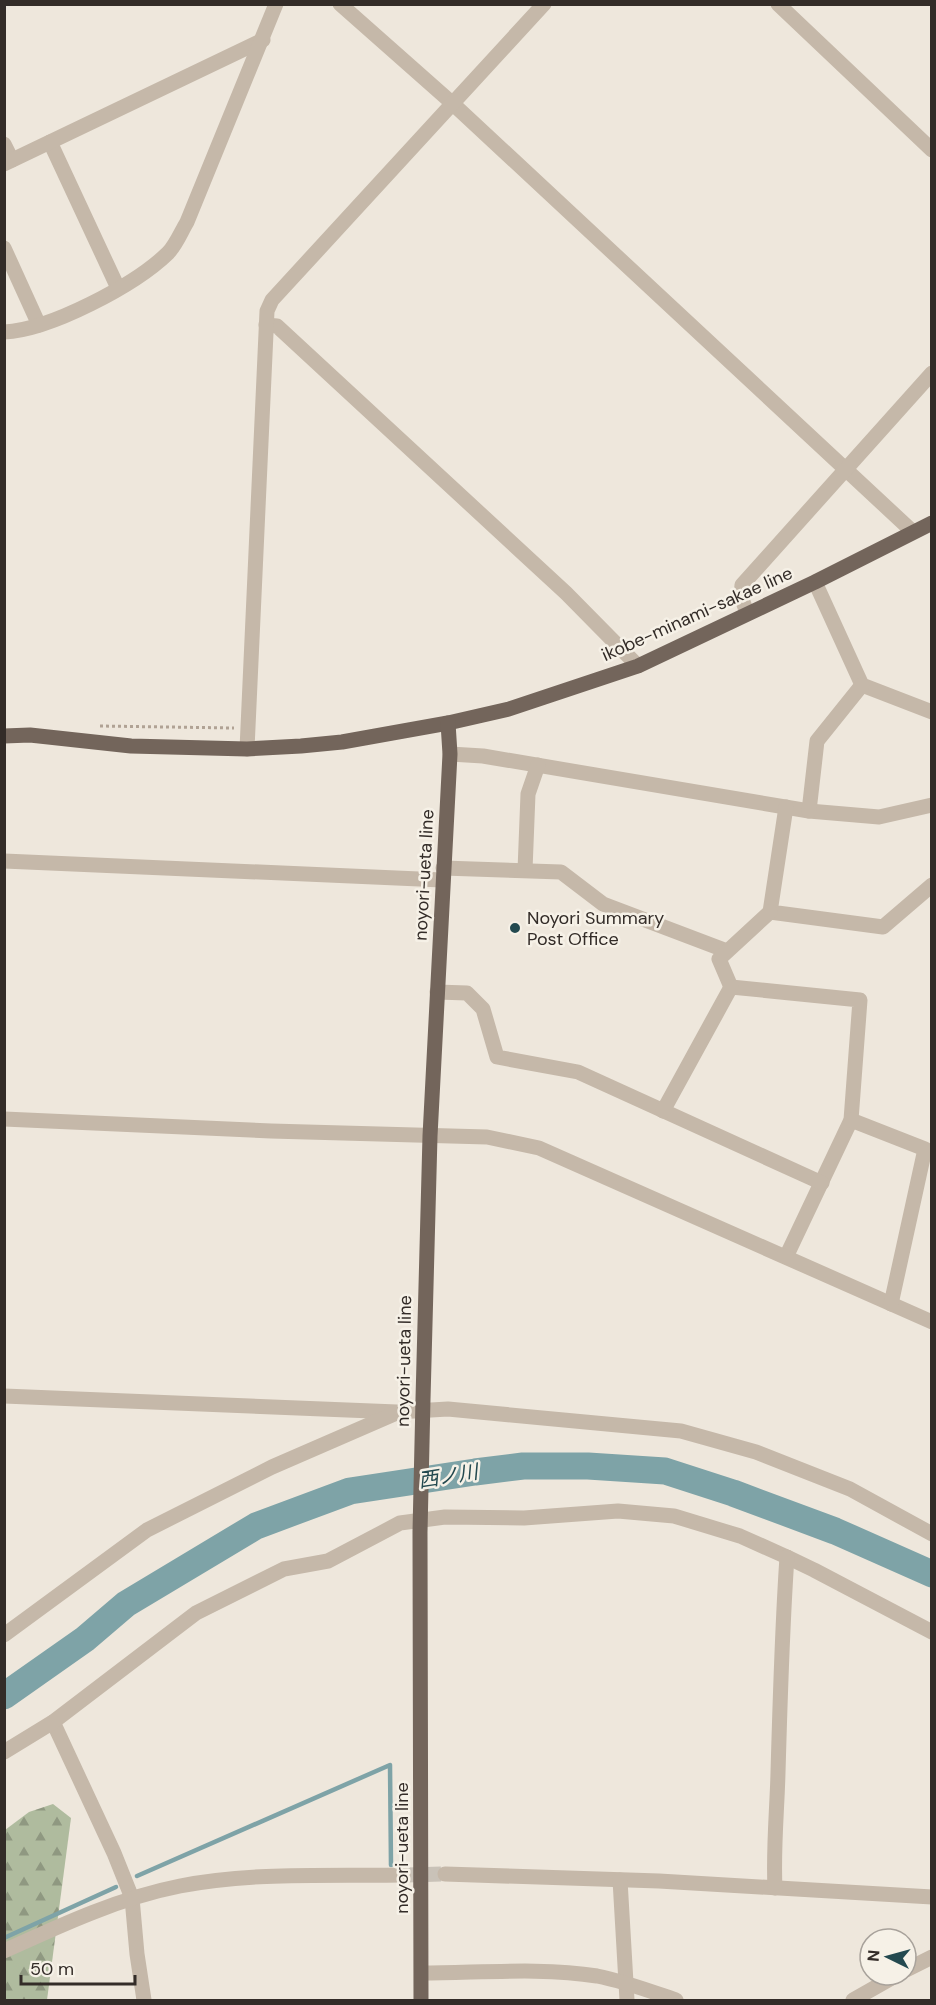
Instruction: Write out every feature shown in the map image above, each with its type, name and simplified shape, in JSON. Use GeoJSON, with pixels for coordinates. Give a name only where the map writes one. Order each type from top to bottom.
{"type":"FeatureCollection","features":[{"type":"Feature","properties":{"kind":"main road","name":"ikobe-minami-sakae line"},"geometry":{"type":"LineString","coordinates":[[4,736],[30,735],[131,746],[247,749],[332,743],[448,723],[509,709],[638,666],[815,582],[932,523]]}},
{"type":"Feature","properties":{"kind":"main road","name":"noyori-ueta line"},"geometry":{"type":"LineString","coordinates":[[421,2001],[420,1532],[430,1136],[450,754],[448,723]]}},
{"type":"Feature","properties":{"kind":"street"},"geometry":{"type":"LineString","coordinates":[[4,332],[16,332],[81,309],[148,271],[170,251],[187,222],[276,4]]}},
{"type":"Feature","properties":{"kind":"street"},"geometry":{"type":"LineString","coordinates":[[340,4],[452,104],[914,532]]}},
{"type":"Feature","properties":{"kind":"street"},"geometry":{"type":"LineString","coordinates":[[247,749],[267,311],[272,300],[544,4]]}},
{"type":"Feature","properties":{"kind":"street"},"geometry":{"type":"LineString","coordinates":[[778,4],[932,150]]}},
{"type":"Feature","properties":{"kind":"street"},"geometry":{"type":"LineString","coordinates":[[4,144],[8,162],[263,40]]}},
{"type":"Feature","properties":{"kind":"street"},"geometry":{"type":"LineString","coordinates":[[50,142],[118,288]]}},
{"type":"Feature","properties":{"kind":"street"},"geometry":{"type":"LineString","coordinates":[[4,248],[39,325]]}},
{"type":"Feature","properties":{"kind":"street"},"geometry":{"type":"LineString","coordinates":[[266,325],[278,326],[566,593],[638,666]]}},
{"type":"Feature","properties":{"kind":"street"},"geometry":{"type":"LineString","coordinates":[[747,613],[741,596],[741,585],[932,374]]}},
{"type":"Feature","properties":{"kind":"street"},"geometry":{"type":"LineString","coordinates":[[815,582],[862,685],[932,712]]}},
{"type":"Feature","properties":{"kind":"street"},"geometry":{"type":"LineString","coordinates":[[808,811],[818,741],[862,685]]}},
{"type":"Feature","properties":{"kind":"street"},"geometry":{"type":"LineString","coordinates":[[450,754],[483,756],[808,811],[879,817],[932,805]]}},
{"type":"Feature","properties":{"kind":"street"},"geometry":{"type":"LineString","coordinates":[[525,870],[528,794],[538,765]]}},
{"type":"Feature","properties":{"kind":"street"},"geometry":{"type":"LineString","coordinates":[[731,987],[719,959],[770,912],[786,807]]}},
{"type":"Feature","properties":{"kind":"street"},"geometry":{"type":"LineString","coordinates":[[4,861],[443,874],[525,870],[561,872],[603,904],[727,951]]}},
{"type":"Feature","properties":{"kind":"street"},"geometry":{"type":"LineString","coordinates":[[770,912],[884,927],[932,885]]}},
{"type":"Feature","properties":{"kind":"street"},"geometry":{"type":"LineString","coordinates":[[663,1111],[731,987]]}},
{"type":"Feature","properties":{"kind":"street"},"geometry":{"type":"LineString","coordinates":[[731,987],[860,1000],[851,1120],[786,1257]]}},
{"type":"Feature","properties":{"kind":"street"},"geometry":{"type":"LineString","coordinates":[[437,992],[467,993],[483,1009],[497,1057],[578,1072],[822,1183]]}},
{"type":"Feature","properties":{"kind":"street"},"geometry":{"type":"LineString","coordinates":[[4,1119],[487,1137],[539,1148],[932,1322]]}},
{"type":"Feature","properties":{"kind":"street"},"geometry":{"type":"LineString","coordinates":[[851,1120],[925,1149],[891,1304]]}},
{"type":"Feature","properties":{"kind":"street"},"geometry":{"type":"LineString","coordinates":[[4,1396],[397,1412],[448,1409],[681,1431],[756,1452],[850,1489],[932,1534]]}},
{"type":"Feature","properties":{"kind":"street"},"geometry":{"type":"LineString","coordinates":[[4,1635],[147,1530],[272,1467],[397,1412]]}},
{"type":"Feature","properties":{"kind":"street"},"geometry":{"type":"LineString","coordinates":[[4,1752],[53,1722],[196,1613],[284,1569],[328,1561],[400,1523],[445,1517],[524,1518],[618,1511],[674,1516],[740,1536],[787,1557],[932,1632]]}},
{"type":"Feature","properties":{"kind":"street"},"geometry":{"type":"LineString","coordinates":[[775,1888],[782,1625],[787,1557]]}},
{"type":"Feature","properties":{"kind":"street"},"geometry":{"type":"LineString","coordinates":[[53,1722],[114,1853],[132,1898],[144,2001]]}},
{"type":"Feature","properties":{"kind":"street"},"geometry":{"type":"LineString","coordinates":[[445,1874],[775,1888],[932,1898]]}},
{"type":"Feature","properties":{"kind":"street"},"geometry":{"type":"LineString","coordinates":[[4,1951],[132,1898],[180,1886],[224,1880],[403,1875]]}},
{"type":"Feature","properties":{"kind":"street"},"geometry":{"type":"LineString","coordinates":[[620,1881],[627,2001]]}},
{"type":"Feature","properties":{"kind":"street"},"geometry":{"type":"LineString","coordinates":[[918,1964],[932,1957]]}},
{"type":"Feature","properties":{"kind":"street"},"geometry":{"type":"LineString","coordinates":[[422,1973],[562,1972],[626,1984],[676,2001]]}},
{"type":"Feature","properties":{"kind":"street"},"geometry":{"type":"LineString","coordinates":[[853,2001],[877,1987]]}},
{"type":"Feature","properties":{"kind":"path"},"geometry":{"type":"LineString","coordinates":[[94,726],[239,728]]}},
{"type":"Feature","properties":{"kind":"green space"},"geometry":{"type":"Polygon","coordinates":[[[53,1804],[71,1818],[47,2000],[5,2000],[5,1830],[29,1812],[53,1804]]]}},
{"type":"Feature","properties":{"kind":"waterway","name":"西ノ川"},"geometry":{"type":"LineString","coordinates":[[4,1696],[85,1639],[126,1604],[256,1526],[350,1491],[475,1472],[523,1466],[588,1466],[665,1471],[733,1493],[835,1531],[932,1574]]}},
{"type":"Feature","properties":{"kind":"waterway"},"geometry":{"type":"LineString","coordinates":[[137,1876],[390,1765],[391,1865]]}},
{"type":"Feature","properties":{"kind":"waterway"},"geometry":{"type":"LineString","coordinates":[[4,1938],[116,1887]]}},
{"type":"Feature","properties":{"kind":"tunnel"},"geometry":{"type":"LineString","coordinates":[[403,1875],[445,1874]]}},
{"type":"Feature","properties":{"kind":"place","name":"Noyori Summary Post Office"},"geometry":{"type":"Point","coordinates":[515,928]}}]}
